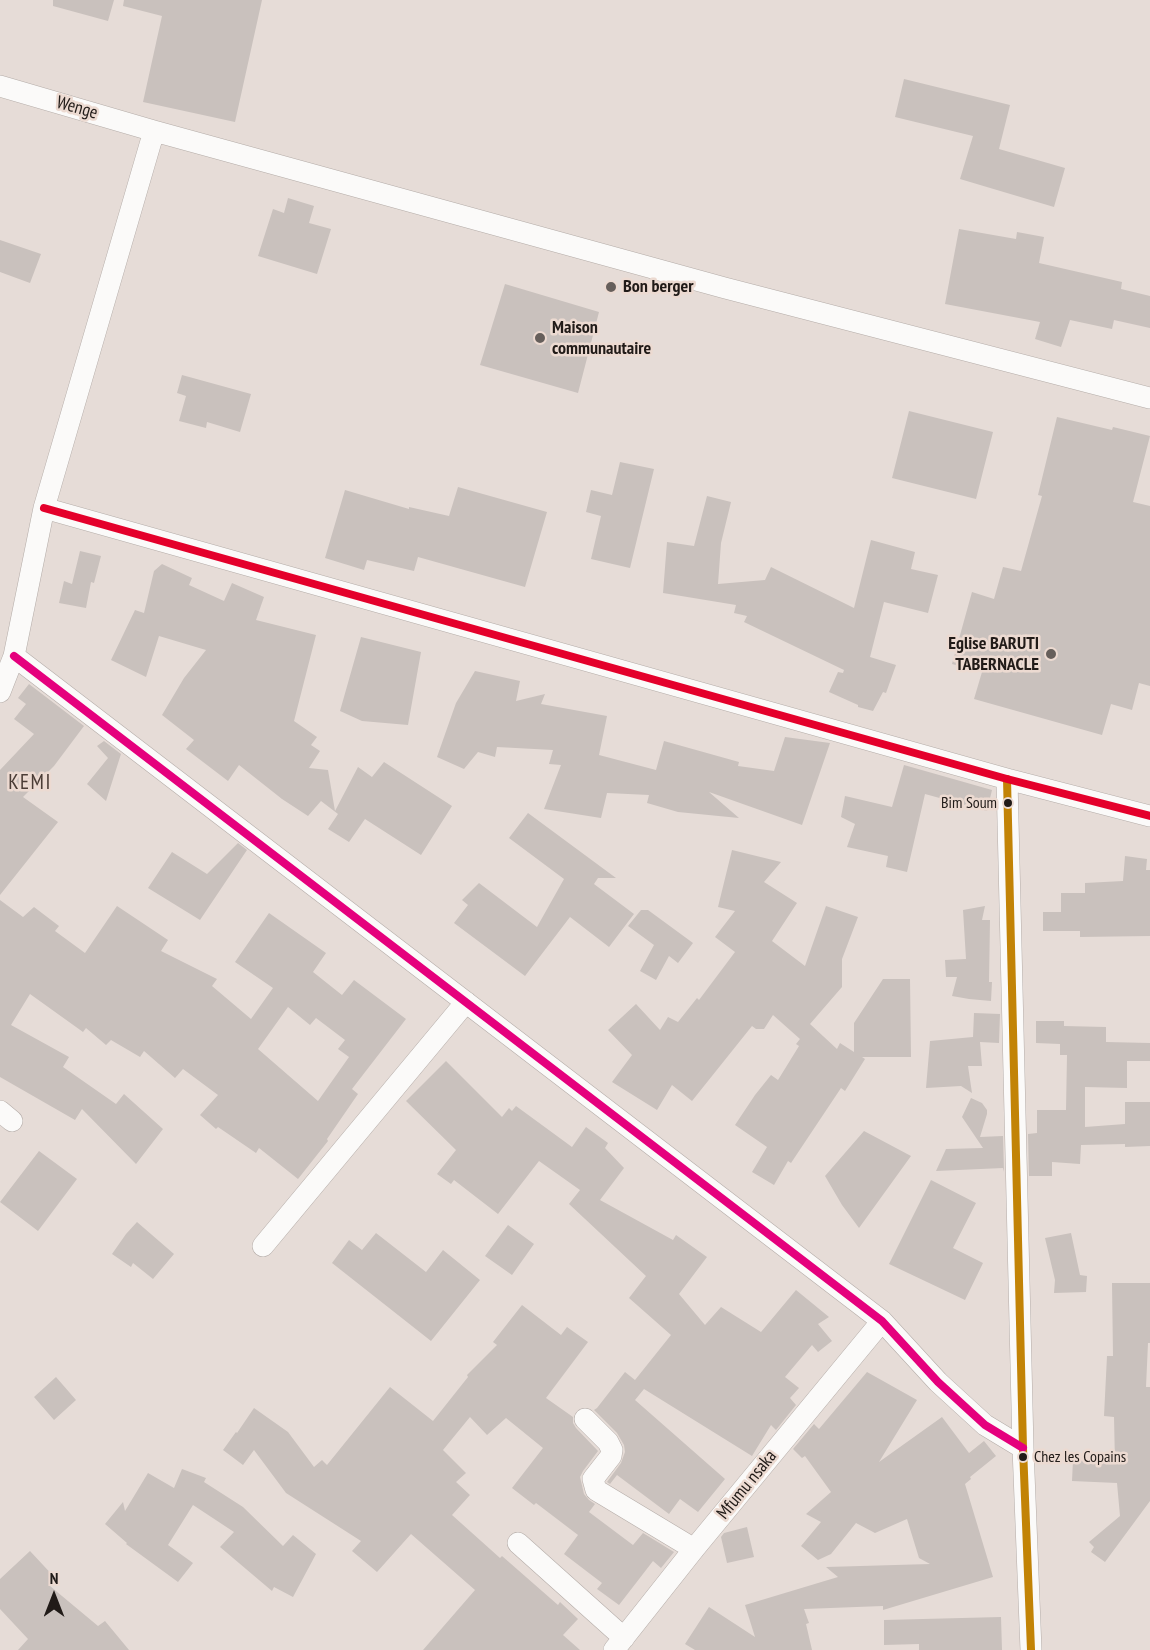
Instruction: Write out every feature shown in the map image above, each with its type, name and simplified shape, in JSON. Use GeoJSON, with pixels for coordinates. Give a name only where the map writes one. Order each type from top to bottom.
{"type":"FeatureCollection","features":[{"type":"Feature","properties":{"kind":"street","name":"Wenge"},"geometry":{"type":"LineString","coordinates":[[0,86],[154,131],[725,288],[1150,398]]}},
{"type":"Feature","properties":{"kind":"street"},"geometry":{"type":"LineString","coordinates":[[0,692],[14,656],[44,508],[154,131]]}},
{"type":"Feature","properties":{"kind":"street"},"geometry":{"type":"LineString","coordinates":[[44,508],[1007,779],[1150,816]]}},
{"type":"Feature","properties":{"kind":"street"},"geometry":{"type":"LineString","coordinates":[[14,656],[882,1321],[938,1382],[985,1425],[1023,1448]]}},
{"type":"Feature","properties":{"kind":"street"},"geometry":{"type":"LineString","coordinates":[[1007,779],[1023,1448],[1031,1650]]}},
{"type":"Feature","properties":{"kind":"street"},"geometry":{"type":"LineString","coordinates":[[263,1246],[466,1002]]}},
{"type":"Feature","properties":{"kind":"street","name":"Mfumu nsaka"},"geometry":{"type":"LineString","coordinates":[[619,1644],[694,1549],[882,1321]]}},
{"type":"Feature","properties":{"kind":"street"},"geometry":{"type":"LineString","coordinates":[[585,1419],[609,1442],[612,1450],[611,1456],[593,1479],[596,1490],[694,1549]]}},
{"type":"Feature","properties":{"kind":"street"},"geometry":{"type":"LineString","coordinates":[[518,1543],[619,1644]]}},
{"type":"Feature","properties":{"kind":"building"},"geometry":{"type":"Polygon","coordinates":[[[53,0],[114,0],[108,21],[53,6],[53,0]]]}},
{"type":"Feature","properties":{"kind":"building"},"geometry":{"type":"Polygon","coordinates":[[[124,0],[262,0],[235,122],[143,102],[162,16],[123,6],[124,0]]]}},
{"type":"Feature","properties":{"kind":"building"},"geometry":{"type":"Polygon","coordinates":[[[904,79],[1010,105],[999,149],[1065,168],[1054,207],[960,179],[973,136],[895,117],[904,79]]]}},
{"type":"Feature","properties":{"kind":"building"},"geometry":{"type":"Polygon","coordinates":[[[288,198],[314,206],[309,223],[331,229],[317,274],[258,256],[273,209],[284,213],[288,198]]]}},
{"type":"Feature","properties":{"kind":"building"},"geometry":{"type":"Polygon","coordinates":[[[959,229],[1016,239],[1017,232],[1044,237],[1039,263],[1122,282],[1121,289],[1150,296],[1150,328],[1114,320],[1112,329],[1070,320],[1061,347],[1035,339],[1040,322],[945,304],[959,229]]]}},
{"type":"Feature","properties":{"kind":"building"},"geometry":{"type":"Polygon","coordinates":[[[0,240],[41,254],[30,283],[0,272],[0,240]]]}},
{"type":"Feature","properties":{"kind":"building","name":"Maison communautaire"},"geometry":{"type":"Polygon","coordinates":[[[505,284],[599,312],[578,393],[480,365],[505,284]]]}},
{"type":"Feature","properties":{"kind":"building"},"geometry":{"type":"Polygon","coordinates":[[[182,375],[251,394],[240,432],[207,422],[206,428],[179,421],[186,396],[177,393],[182,375]]]}},
{"type":"Feature","properties":{"kind":"building"},"geometry":{"type":"Polygon","coordinates":[[[909,411],[993,432],[976,499],[892,478],[909,411]]]}},
{"type":"Feature","properties":{"kind":"building"},"geometry":{"type":"Polygon","coordinates":[[[1057,417],[1150,436],[1133,502],[1150,506],[1150,686],[1139,683],[1132,710],[1111,704],[1102,735],[974,699],[982,672],[952,664],[972,592],[994,599],[1003,567],[1021,571],[1042,496],[1038,495],[1057,417]]]}},
{"type":"Feature","properties":{"kind":"building"},"geometry":{"type":"Polygon","coordinates":[[[620,462],[654,469],[630,568],[591,559],[601,516],[586,512],[591,490],[612,495],[620,462]]]}},
{"type":"Feature","properties":{"kind":"building"},"geometry":{"type":"Polygon","coordinates":[[[458,487],[547,512],[525,587],[418,557],[414,571],[367,560],[364,570],[325,558],[345,490],[409,509],[409,507],[449,516],[458,487]]]}},
{"type":"Feature","properties":{"kind":"building"},"geometry":{"type":"Polygon","coordinates":[[[707,496],[731,502],[721,543],[718,584],[765,580],[771,567],[854,608],[871,540],[915,552],[911,569],[938,575],[928,613],[884,602],[870,657],[896,665],[886,693],[883,692],[873,711],[858,707],[829,692],[838,672],[843,673],[844,670],[744,622],[747,616],[734,613],[736,605],[663,593],[667,542],[694,546],[707,496]]]}},
{"type":"Feature","properties":{"kind":"building"},"geometry":{"type":"Polygon","coordinates":[[[80,551],[101,556],[94,583],[91,582],[86,608],[59,603],[64,581],[72,584],[80,551]]]}},
{"type":"Feature","properties":{"kind":"building"},"geometry":{"type":"Polygon","coordinates":[[[162,564],[192,578],[189,585],[224,601],[232,583],[264,597],[256,620],[316,635],[294,721],[317,737],[311,745],[320,751],[309,768],[328,770],[335,811],[358,767],[372,777],[384,762],[452,806],[421,855],[365,819],[349,842],[328,829],[338,814],[321,801],[308,816],[239,765],[228,781],[186,749],[194,740],[162,715],[184,678],[206,650],[159,636],[146,677],[111,660],[135,610],[144,613],[154,571],[162,564]]]}},
{"type":"Feature","properties":{"kind":"building"},"geometry":{"type":"Polygon","coordinates":[[[361,637],[421,652],[408,725],[362,721],[340,711],[361,637]]]}},
{"type":"Feature","properties":{"kind":"building"},"geometry":{"type":"Polygon","coordinates":[[[475,671],[520,681],[516,701],[545,694],[541,704],[607,716],[599,755],[656,770],[664,741],[739,762],[738,766],[774,771],[785,737],[830,743],[802,825],[709,792],[739,818],[678,812],[647,803],[649,795],[607,793],[601,818],[544,809],[561,765],[549,764],[553,750],[497,747],[495,757],[478,752],[464,769],[437,757],[456,703],[475,671]]]}},
{"type":"Feature","properties":{"kind":"building"},"geometry":{"type":"Polygon","coordinates":[[[29,684],[84,726],[54,766],[23,797],[58,822],[0,895],[0,770],[34,734],[14,719],[26,704],[18,698],[29,684]]]}},
{"type":"Feature","properties":{"kind":"building"},"geometry":{"type":"Polygon","coordinates":[[[104,741],[121,754],[106,801],[87,784],[108,758],[97,746],[104,741]]]}},
{"type":"Feature","properties":{"kind":"building"},"geometry":{"type":"Polygon","coordinates":[[[904,765],[992,790],[987,811],[925,794],[907,872],[886,867],[888,856],[847,847],[855,824],[841,817],[845,796],[892,807],[904,765]]]}},
{"type":"Feature","properties":{"kind":"building"},"geometry":{"type":"Polygon","coordinates":[[[528,813],[616,878],[598,878],[594,884],[634,914],[609,947],[570,917],[525,976],[454,923],[468,905],[462,900],[479,883],[537,927],[564,879],[509,838],[528,813]]]}},
{"type":"Feature","properties":{"kind":"building"},"geometry":{"type":"Polygon","coordinates":[[[238,843],[247,850],[200,920],[148,888],[172,852],[207,874],[238,843]]]}},
{"type":"Feature","properties":{"kind":"building"},"geometry":{"type":"Polygon","coordinates":[[[732,850],[781,862],[764,882],[797,903],[772,941],[805,966],[826,906],[858,917],[842,959],[842,987],[810,1024],[837,1049],[840,1043],[854,1052],[854,1023],[883,979],[910,979],[911,1057],[862,1057],[865,1059],[845,1091],[841,1088],[791,1163],[788,1161],[774,1185],[752,1172],[767,1147],[735,1125],[771,1075],[778,1080],[799,1046],[796,1044],[800,1039],[773,1015],[764,1029],[756,1029],[752,1026],[692,1101],[672,1085],[657,1110],[612,1082],[632,1055],[608,1030],[636,1004],[660,1030],[668,1017],[678,1022],[697,998],[699,1000],[735,952],[715,937],[735,911],[718,907],[732,850]]]}},
{"type":"Feature","properties":{"kind":"building"},"geometry":{"type":"Polygon","coordinates":[[[1125,856],[1147,859],[1146,870],[1150,870],[1150,936],[1080,937],[1080,931],[1043,931],[1043,912],[1061,912],[1061,893],[1085,893],[1085,883],[1123,881],[1125,856]]]}},
{"type":"Feature","properties":{"kind":"building"},"geometry":{"type":"Polygon","coordinates":[[[0,900],[23,917],[34,907],[59,926],[55,931],[85,953],[117,906],[168,940],[161,951],[217,979],[212,986],[251,1019],[273,988],[235,962],[269,913],[326,953],[313,972],[342,995],[354,980],[406,1019],[352,1089],[358,1094],[327,1139],[328,1141],[298,1179],[259,1148],[256,1153],[218,1127],[216,1129],[200,1115],[218,1095],[183,1069],[175,1078],[144,1051],[140,1057],[111,1040],[106,1045],[86,1028],[83,1032],[30,994],[11,1025],[69,1057],[63,1067],[116,1104],[124,1094],[163,1129],[136,1164],[82,1109],[75,1120],[0,1077],[0,900]],[[288,1007],[258,1049],[318,1101],[349,1057],[338,1049],[345,1040],[316,1018],[310,1025],[288,1007]]]}},
{"type":"Feature","properties":{"kind":"building"},"geometry":{"type":"Polygon","coordinates":[[[985,906],[982,920],[990,920],[991,1001],[952,996],[957,977],[946,977],[945,960],[966,959],[963,910],[985,906]]]}},
{"type":"Feature","properties":{"kind":"building"},"geometry":{"type":"Polygon","coordinates":[[[641,910],[648,910],[693,943],[678,963],[669,956],[656,980],[640,971],[654,945],[628,926],[641,910]]]}},
{"type":"Feature","properties":{"kind":"building"},"geometry":{"type":"Polygon","coordinates":[[[974,1013],[1000,1014],[999,1043],[980,1042],[982,1066],[968,1066],[972,1093],[961,1086],[926,1088],[930,1041],[973,1037],[974,1013]]]}},
{"type":"Feature","properties":{"kind":"building"},"geometry":{"type":"Polygon","coordinates":[[[1036,1021],[1064,1021],[1064,1026],[1106,1027],[1106,1042],[1150,1043],[1150,1061],[1127,1061],[1127,1088],[1085,1087],[1085,1127],[1125,1124],[1125,1102],[1150,1102],[1150,1146],[1081,1145],[1080,1164],[1052,1162],[1052,1176],[1029,1176],[1028,1134],[1037,1133],[1037,1110],[1066,1110],[1067,1055],[1060,1055],[1060,1044],[1036,1043],[1036,1021]]]}},
{"type":"Feature","properties":{"kind":"building"},"geometry":{"type":"Polygon","coordinates":[[[446,1061],[502,1117],[509,1108],[512,1111],[516,1106],[572,1147],[586,1127],[608,1143],[605,1148],[624,1168],[600,1200],[673,1240],[676,1235],[707,1257],[679,1294],[705,1325],[721,1307],[761,1332],[796,1290],[829,1317],[818,1324],[832,1341],[818,1352],[812,1345],[785,1377],[799,1388],[790,1398],[796,1405],[776,1430],[771,1425],[752,1456],[644,1389],[635,1400],[725,1479],[698,1512],[680,1499],[669,1514],[617,1475],[610,1484],[607,1482],[621,1463],[625,1452],[624,1445],[617,1433],[594,1410],[625,1372],[635,1380],[671,1335],[629,1298],[646,1276],[569,1204],[580,1190],[539,1161],[498,1214],[454,1180],[451,1184],[437,1174],[456,1150],[406,1101],[446,1061]]]}},
{"type":"Feature","properties":{"kind":"building"},"geometry":{"type":"Polygon","coordinates":[[[971,1098],[982,1103],[987,1110],[980,1137],[1003,1136],[1004,1172],[1003,1168],[936,1171],[946,1149],[983,1148],[962,1117],[971,1098]]]}},
{"type":"Feature","properties":{"kind":"building"},"geometry":{"type":"Polygon","coordinates":[[[864,1131],[911,1156],[859,1228],[825,1176],[864,1131]]]}},
{"type":"Feature","properties":{"kind":"building"},"geometry":{"type":"Polygon","coordinates":[[[39,1151],[77,1179],[38,1231],[0,1202],[39,1151]]]}},
{"type":"Feature","properties":{"kind":"building"},"geometry":{"type":"Polygon","coordinates":[[[931,1180],[976,1203],[953,1248],[983,1263],[965,1300],[889,1264],[931,1180]]]}},
{"type":"Feature","properties":{"kind":"building"},"geometry":{"type":"Polygon","coordinates":[[[137,1222],[174,1254],[153,1279],[133,1263],[131,1267],[112,1254],[137,1222]]]}},
{"type":"Feature","properties":{"kind":"building"},"geometry":{"type":"Polygon","coordinates":[[[508,1225],[534,1244],[512,1275],[485,1256],[508,1225]]]}},
{"type":"Feature","properties":{"kind":"building"},"geometry":{"type":"Polygon","coordinates":[[[376,1233],[426,1272],[443,1250],[480,1280],[431,1341],[332,1263],[349,1240],[362,1250],[376,1233]]]}},
{"type":"Feature","properties":{"kind":"building"},"geometry":{"type":"Polygon","coordinates":[[[1071,1233],[1080,1275],[1087,1276],[1086,1292],[1054,1293],[1055,1280],[1045,1238],[1071,1233]]]}},
{"type":"Feature","properties":{"kind":"building"},"geometry":{"type":"Polygon","coordinates":[[[1112,1283],[1150,1283],[1150,1343],[1148,1343],[1146,1387],[1150,1387],[1150,1501],[1105,1562],[1091,1552],[1094,1547],[1089,1542],[1120,1516],[1117,1483],[1072,1481],[1073,1460],[1115,1463],[1114,1417],[1104,1416],[1107,1356],[1113,1356],[1112,1283]]]}},
{"type":"Feature","properties":{"kind":"building"},"geometry":{"type":"Polygon","coordinates":[[[522,1305],[561,1335],[567,1327],[588,1342],[546,1398],[573,1417],[576,1428],[598,1451],[580,1477],[584,1494],[595,1504],[589,1512],[633,1545],[643,1533],[674,1552],[661,1568],[653,1561],[619,1605],[597,1589],[602,1583],[564,1554],[578,1535],[512,1488],[543,1448],[506,1418],[487,1435],[470,1417],[443,1450],[466,1473],[456,1482],[470,1495],[452,1515],[500,1558],[502,1556],[558,1605],[560,1602],[578,1619],[563,1635],[580,1650],[423,1650],[475,1590],[411,1534],[377,1572],[352,1551],[361,1541],[286,1493],[254,1450],[243,1465],[223,1450],[254,1408],[288,1432],[314,1467],[322,1460],[327,1465],[390,1387],[433,1421],[468,1377],[467,1375],[497,1345],[493,1342],[522,1305]]]}},
{"type":"Feature","properties":{"kind":"building"},"geometry":{"type":"Polygon","coordinates":[[[867,1372],[917,1400],[879,1462],[942,1417],[969,1453],[984,1441],[996,1456],[970,1477],[971,1479],[965,1484],[993,1577],[883,1610],[883,1606],[804,1609],[809,1623],[806,1624],[812,1650],[695,1650],[685,1644],[709,1607],[755,1637],[745,1605],[838,1577],[826,1567],[930,1564],[919,1558],[907,1519],[875,1533],[856,1523],[831,1554],[818,1560],[801,1546],[821,1522],[806,1514],[831,1492],[805,1456],[802,1458],[793,1449],[814,1424],[819,1429],[867,1372]]]}},
{"type":"Feature","properties":{"kind":"building"},"geometry":{"type":"Polygon","coordinates":[[[56,1377],[76,1400],[54,1420],[34,1397],[56,1377]]]}},
{"type":"Feature","properties":{"kind":"building"},"geometry":{"type":"Polygon","coordinates":[[[182,1469],[206,1478],[204,1482],[243,1507],[283,1546],[293,1535],[316,1554],[293,1597],[274,1587],[272,1591],[220,1547],[234,1532],[193,1505],[168,1545],[193,1563],[178,1582],[126,1544],[105,1524],[123,1502],[125,1511],[148,1473],[174,1488],[182,1469]]]}},
{"type":"Feature","properties":{"kind":"building"},"geometry":{"type":"Polygon","coordinates":[[[747,1527],[754,1557],[727,1563],[721,1537],[724,1533],[747,1527]]]}},
{"type":"Feature","properties":{"kind":"building"},"geometry":{"type":"Polygon","coordinates":[[[30,1551],[57,1580],[50,1586],[98,1626],[105,1621],[129,1650],[18,1650],[28,1639],[0,1609],[0,1579],[30,1551]]]}},
{"type":"Feature","properties":{"kind":"building"},"geometry":{"type":"Polygon","coordinates":[[[1001,1617],[1002,1650],[919,1650],[919,1644],[884,1645],[884,1620],[1001,1617]]]}},
{"type":"Feature","properties":{"kind":"transit line"},"geometry":{"type":"LineString","coordinates":[[44,508],[1007,779],[1150,816]]}},
{"type":"Feature","properties":{"kind":"transit line"},"geometry":{"type":"LineString","coordinates":[[14,656],[882,1321],[938,1382],[985,1425],[1023,1448]]}},
{"type":"Feature","properties":{"kind":"transit line"},"geometry":{"type":"LineString","coordinates":[[1007,779],[1023,1448],[1031,1650]]}},
{"type":"Feature","properties":{"kind":"place","name":"Bon berger"},"geometry":{"type":"Point","coordinates":[611,287]}},
{"type":"Feature","properties":{"kind":"place","name":"Maison communautaire"},"geometry":{"type":"Point","coordinates":[540,338]}},
{"type":"Feature","properties":{"kind":"place","name":"Eglise BARUTI TABERNACLE"},"geometry":{"type":"Point","coordinates":[1051,654]}},
{"type":"Feature","properties":{"kind":"place","name":"Bim Soum"},"geometry":{"type":"Point","coordinates":[1008,803]}},
{"type":"Feature","properties":{"kind":"place","name":"Chez les Copains"},"geometry":{"type":"Point","coordinates":[1023,1457]}},
{"type":"Feature","properties":{"kind":"district","name":"KEMI"},"geometry":{"type":"Point","coordinates":[30,783]}}]}
